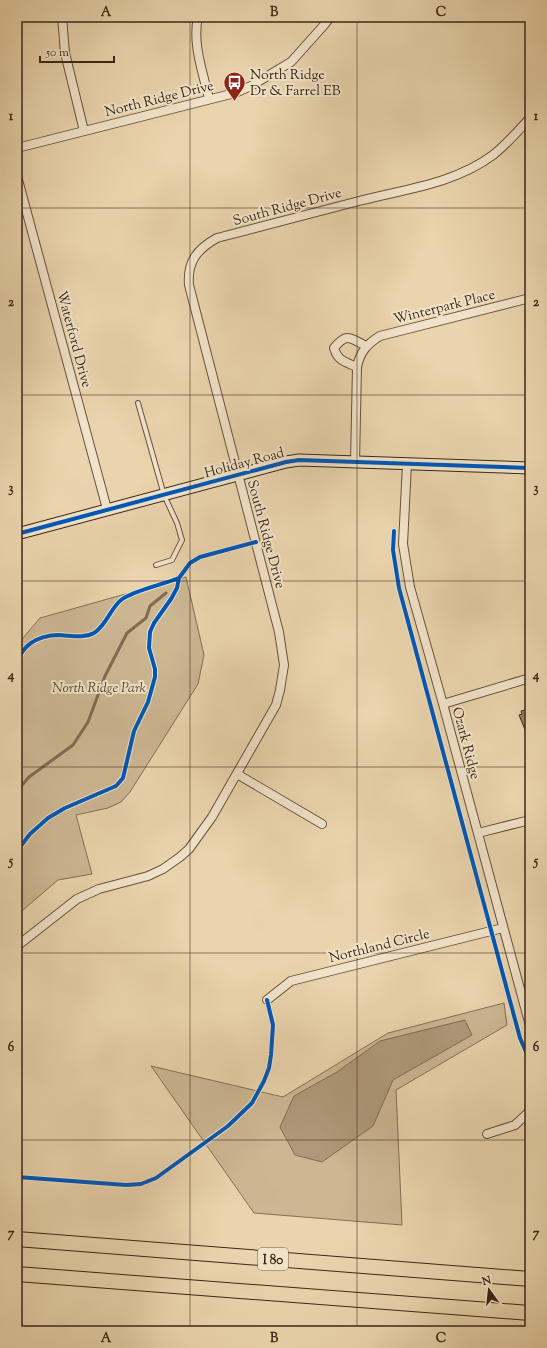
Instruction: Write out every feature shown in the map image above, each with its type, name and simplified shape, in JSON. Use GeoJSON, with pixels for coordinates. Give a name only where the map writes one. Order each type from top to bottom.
{"type":"FeatureCollection","features":[{"type":"Feature","properties":{"kind":"highway","name":"I 80"},"geometry":{"type":"LineString","coordinates":[[17,1239],[530,1279]]}},
{"type":"Feature","properties":{"kind":"highway"},"geometry":{"type":"LineString","coordinates":[[17,1274],[530,1313]]}},
{"type":"Feature","properties":{"kind":"street"},"geometry":{"type":"LineString","coordinates":[[62,17],[65,53],[84,131]]}},
{"type":"Feature","properties":{"kind":"street"},"geometry":{"type":"LineString","coordinates":[[198,17],[196,27],[197,44],[209,99]]}},
{"type":"Feature","properties":{"kind":"street","name":"North Ridge Drive"},"geometry":{"type":"LineString","coordinates":[[17,148],[209,99],[250,86],[291,62],[326,24],[330,17]]}},
{"type":"Feature","properties":{"kind":"street","name":"South Ridge Drive"},"geometry":{"type":"LineString","coordinates":[[17,946],[89,892],[148,876],[163,870],[180,857],[196,840],[212,817],[276,705],[280,690],[284,665],[279,632],[189,285],[190,268],[198,251],[209,242],[217,238],[427,185],[453,176],[472,167],[493,154],[530,118]]}},
{"type":"Feature","properties":{"kind":"street","name":"Waterford Drive"},"geometry":{"type":"LineString","coordinates":[[17,176],[107,509]]}},
{"type":"Feature","properties":{"kind":"street","name":"Winterpark Place"},"geometry":{"type":"LineString","coordinates":[[366,346],[380,336],[530,298]]}},
{"type":"Feature","properties":{"kind":"street"},"geometry":{"type":"LineString","coordinates":[[355,462],[357,367],[359,358],[366,346],[349,337],[341,339],[334,348],[336,355],[343,362],[357,367]]}},
{"type":"Feature","properties":{"kind":"street","name":"Holiday Road"},"geometry":{"type":"LineString","coordinates":[[18,529],[74,519],[286,462],[299,460],[530,468]]}},
{"type":"Feature","properties":{"kind":"street","name":"Ozark Ridge"},"geometry":{"type":"LineString","coordinates":[[407,464],[403,544],[410,587],[530,1026]]}},
{"type":"Feature","properties":{"kind":"street"},"geometry":{"type":"LineString","coordinates":[[443,704],[530,678]]}},
{"type":"Feature","properties":{"kind":"street"},"geometry":{"type":"LineString","coordinates":[[237,774],[322,824]]}},
{"type":"Feature","properties":{"kind":"street"},"geometry":{"type":"LineString","coordinates":[[478,833],[530,820]]}},
{"type":"Feature","properties":{"kind":"street","name":"Northland Circle"},"geometry":{"type":"LineString","coordinates":[[267,1000],[291,981],[503,928]]}},
{"type":"Feature","properties":{"kind":"street"},"geometry":{"type":"LineString","coordinates":[[487,1134],[515,1125],[530,1111]]}},
{"type":"Feature","properties":{"kind":"lane"},"geometry":{"type":"LineString","coordinates":[[138,403],[164,495],[177,523],[182,540],[172,560],[156,565]]}},
{"type":"Feature","properties":{"kind":"green space","name":"North Ridge Park"},"geometry":{"type":"Polygon","coordinates":[[[186,577],[204,655],[198,684],[130,792],[121,802],[108,808],[76,815],[92,874],[58,880],[17,915],[17,645],[40,618],[186,577]]]}},
{"type":"Feature","properties":{"kind":"green space"},"geometry":{"type":"Polygon","coordinates":[[[504,1003],[507,1025],[396,1090],[402,1225],[254,1213],[151,1066],[283,1097],[388,1033],[504,1003]]]}},
{"type":"Feature","properties":{"kind":"shaded area"},"geometry":{"type":"Polygon","coordinates":[[[465,1020],[472,1035],[393,1080],[373,1126],[322,1162],[295,1155],[280,1127],[294,1096],[337,1072],[380,1041],[465,1020]]]}},
{"type":"Feature","properties":{"kind":"building"},"geometry":{"type":"Polygon","coordinates":[[[530,709],[530,732],[526,732],[519,715],[522,714],[521,711],[530,709]]]}},
{"type":"Feature","properties":{"kind":"waterway"},"geometry":{"type":"LineString","coordinates":[[17,791],[29,777],[73,745],[88,722],[105,676],[127,633],[146,618],[150,606],[166,593]]}},
{"type":"Feature","properties":{"kind":"cycle path"},"geometry":{"type":"LineString","coordinates":[[17,534],[286,462],[299,460],[530,468]]}},
{"type":"Feature","properties":{"kind":"cycle path"},"geometry":{"type":"LineString","coordinates":[[394,531],[393,550],[399,588],[520,1038],[530,1061]]}},
{"type":"Feature","properties":{"kind":"cycle path"},"geometry":{"type":"LineString","coordinates":[[179,578],[190,563],[200,557],[256,542]]}},
{"type":"Feature","properties":{"kind":"cycle path"},"geometry":{"type":"LineString","coordinates":[[17,666],[22,652],[31,643],[43,637],[57,635],[90,635],[102,626],[117,604],[127,596],[179,578],[177,588],[154,623],[150,632],[149,648],[155,669],[155,677],[148,702],[134,731],[123,778],[116,786],[65,808],[48,818],[30,834],[17,851]]}},
{"type":"Feature","properties":{"kind":"cycle path"},"geometry":{"type":"LineString","coordinates":[[17,1177],[126,1185],[141,1184],[156,1178],[228,1126],[252,1103],[264,1081],[269,1068],[271,1055],[273,1025],[267,1000]]}},
{"type":"Feature","properties":{"kind":"place","name":"North Ridge Dr & Farrel EB"},"geometry":{"type":"Point","coordinates":[234,102]}}]}
